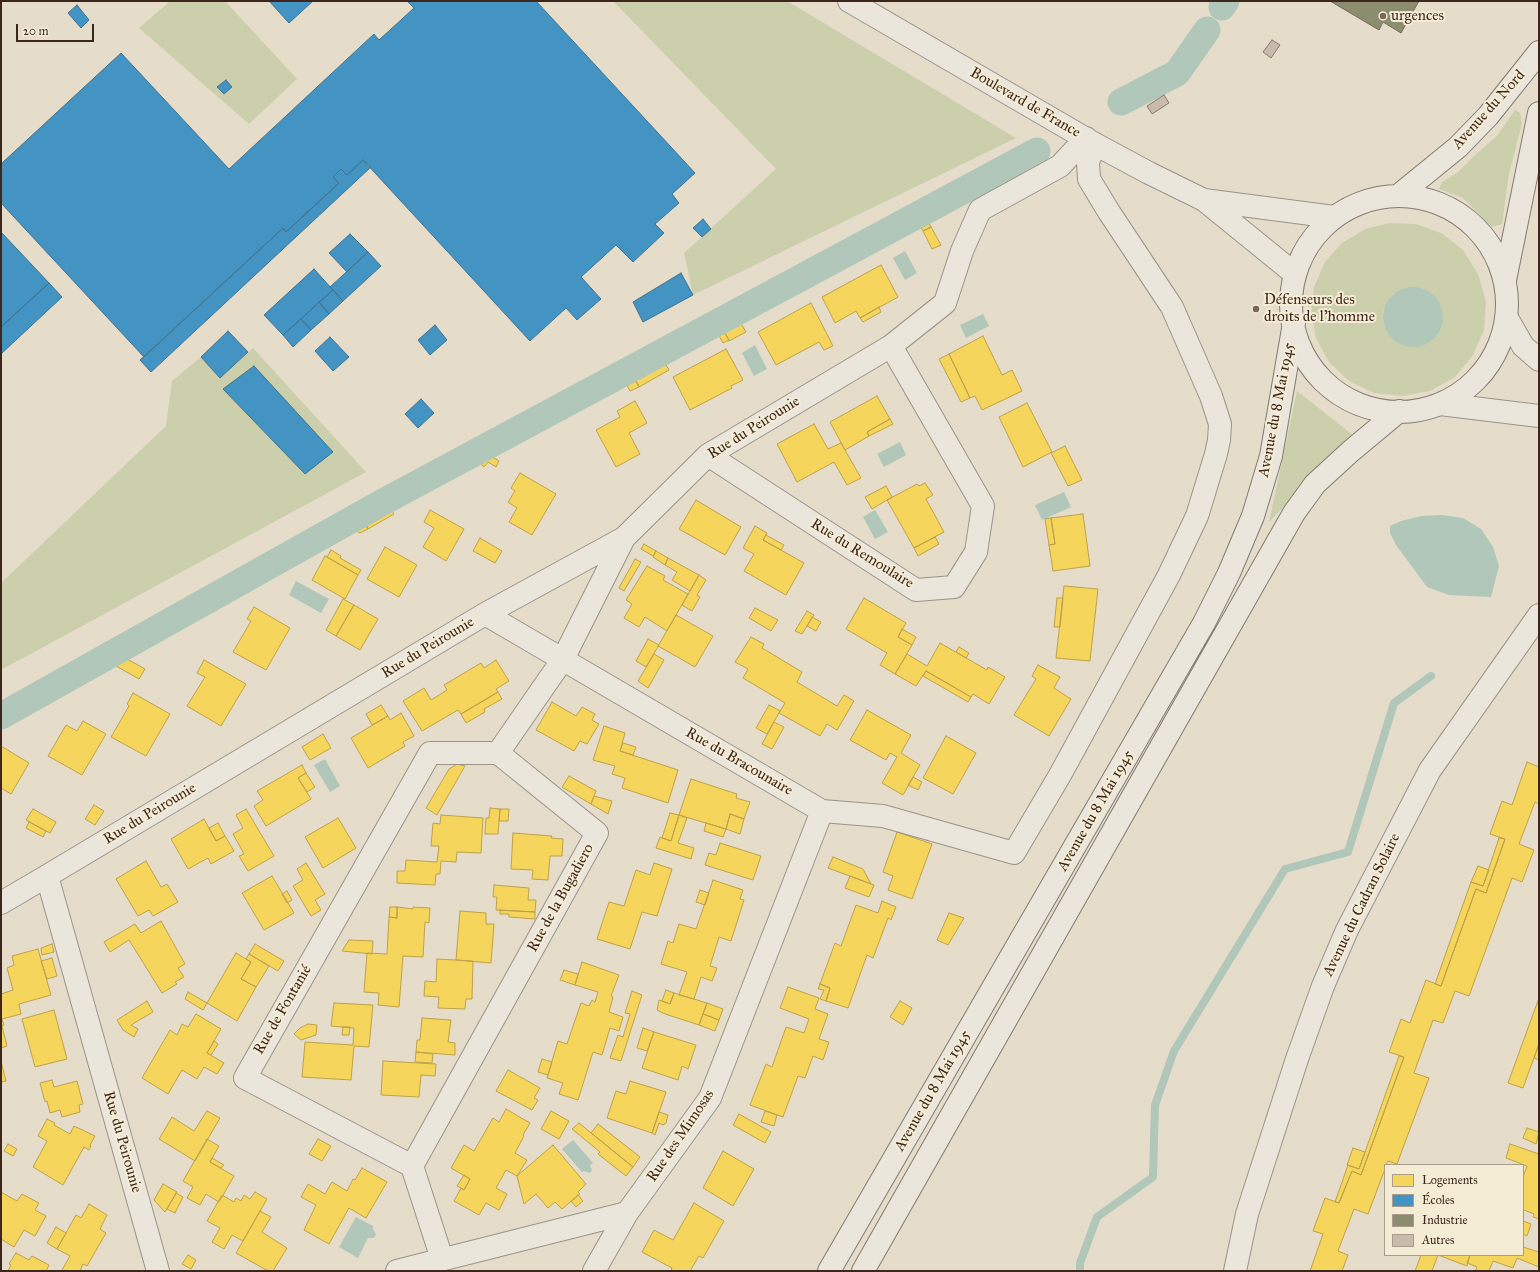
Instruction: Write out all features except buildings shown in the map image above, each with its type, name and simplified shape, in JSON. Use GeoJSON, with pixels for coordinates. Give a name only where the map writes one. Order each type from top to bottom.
{"type":"FeatureCollection","features":[{"type":"Feature","properties":{"kind":"street","name":"Boulevard de France"},"geometry":{"type":"LineString","coordinates":[[849,1],[1090,141],[1149,173],[1204,200],[1295,274]]}},
{"type":"Feature","properties":{"kind":"street","name":"Avenue du Nord"},"geometry":{"type":"LineString","coordinates":[[1399,196],[1458,147],[1488,116],[1539,52]]}},
{"type":"Feature","properties":{"kind":"street"},"geometry":{"type":"LineString","coordinates":[[1505,280],[1539,113]]}},
{"type":"Feature","properties":{"kind":"street","name":"Rue du Peirounie"},"geometry":{"type":"LineString","coordinates":[[158,1271],[48,876],[485,614],[624,538],[708,454],[891,346],[945,303],[962,251],[980,210],[1060,166],[1090,141]]}},
{"type":"Feature","properties":{"kind":"street","name":"Rue du Bracounaire"},"geometry":{"type":"LineString","coordinates":[[485,614],[822,811],[883,816],[1014,853],[1060,775],[1170,575],[1197,516],[1219,440],[1220,424],[1211,396],[1172,307],[1089,179],[1088,162],[1090,141]]}},
{"type":"Feature","properties":{"kind":"street"},"geometry":{"type":"LineString","coordinates":[[1399,196],[1428,199],[1455,211],[1477,229],[1495,253],[1505,280],[1508,299],[1507,318],[1499,345],[1485,370],[1465,390],[1440,404],[1414,411],[1387,411],[1357,403],[1330,386],[1309,363],[1298,343],[1291,304],[1295,274],[1310,243],[1334,218],[1364,202],[1399,196]]}},
{"type":"Feature","properties":{"kind":"street","name":"Boulevard de France"},"geometry":{"type":"LineString","coordinates":[[1204,200],[1334,218]]}},
{"type":"Feature","properties":{"kind":"street"},"geometry":{"type":"LineString","coordinates":[[1507,318],[1523,346],[1539,360]]}},
{"type":"Feature","properties":{"kind":"street","name":"Avenue du 8 Mai 1945"},"geometry":{"type":"LineString","coordinates":[[829,1271],[1204,623],[1229,573],[1253,516],[1271,456],[1294,323]]}},
{"type":"Feature","properties":{"kind":"street","name":"Rue du Remoulaire"},"geometry":{"type":"LineString","coordinates":[[708,454],[916,590],[954,587],[976,552],[983,506],[891,346]]}},
{"type":"Feature","properties":{"kind":"street"},"geometry":{"type":"LineString","coordinates":[[1440,404],[1539,416]]}},
{"type":"Feature","properties":{"kind":"street","name":"Avenue du 8 Mai 1945"},"geometry":{"type":"LineString","coordinates":[[863,1271],[1294,513],[1315,484],[1399,411]]}},
{"type":"Feature","properties":{"kind":"street"},"geometry":{"type":"LineString","coordinates":[[498,753],[563,659],[624,538]]}},
{"type":"Feature","properties":{"kind":"street","name":"Avenue du Cadran Solaire"},"geometry":{"type":"LineString","coordinates":[[1235,1271],[1247,1214],[1297,1059],[1323,986],[1347,930],[1430,770],[1539,615]]}},
{"type":"Feature","properties":{"kind":"street","name":"Rue de Fontanié"},"geometry":{"type":"LineString","coordinates":[[412,1166],[245,1078],[430,753],[498,753]]}},
{"type":"Feature","properties":{"kind":"street","name":"Rue de la Bugadiero"},"geometry":{"type":"LineString","coordinates":[[412,1166],[597,833],[498,753]]}},
{"type":"Feature","properties":{"kind":"street","name":"Rue des Mimosas"},"geometry":{"type":"LineString","coordinates":[[594,1271],[627,1213],[710,1098],[822,811]]}},
{"type":"Feature","properties":{"kind":"street"},"geometry":{"type":"LineString","coordinates":[[1,903],[48,876]]}},
{"type":"Feature","properties":{"kind":"street"},"geometry":{"type":"LineString","coordinates":[[412,1166],[442,1259]]}},
{"type":"Feature","properties":{"kind":"street"},"geometry":{"type":"LineString","coordinates":[[397,1271],[627,1213]]}},
{"type":"Feature","properties":{"kind":"shaded area"},"geometry":{"type":"Polygon","coordinates":[[[170,1],[225,1],[297,79],[249,124],[139,28],[170,1]]]}},
{"type":"Feature","properties":{"kind":"shaded area"},"geometry":{"type":"Polygon","coordinates":[[[613,1],[787,1],[1016,138],[693,295],[684,253],[776,169],[613,1]]]}},
{"type":"Feature","properties":{"kind":"shaded area"},"geometry":{"type":"Polygon","coordinates":[[[1515,110],[1520,113],[1522,124],[1509,173],[1502,224],[1492,227],[1463,198],[1439,189],[1442,182],[1458,172],[1497,136],[1515,110]]]}},
{"type":"Feature","properties":{"kind":"shaded area"},"geometry":{"type":"Polygon","coordinates":[[[1390,223],[1416,224],[1441,233],[1463,250],[1478,274],[1486,302],[1484,330],[1473,355],[1455,377],[1430,391],[1402,396],[1374,393],[1349,381],[1329,362],[1316,338],[1311,313],[1314,287],[1325,262],[1342,243],[1365,229],[1390,223]],[[1400,290],[1392,295],[1387,303],[1383,311],[1383,321],[1386,330],[1399,343],[1441,327],[1443,317],[1441,307],[1400,290]]]}},
{"type":"Feature","properties":{"kind":"shaded area"},"geometry":{"type":"Polygon","coordinates":[[[905,251],[917,273],[905,280],[893,258],[905,251]]]}},
{"type":"Feature","properties":{"kind":"shaded area"},"geometry":{"type":"Polygon","coordinates":[[[1413,287],[1430,292],[1438,300],[1443,317],[1438,334],[1430,342],[1413,347],[1396,342],[1388,334],[1383,317],[1388,300],[1396,292],[1413,287]]]}},
{"type":"Feature","properties":{"kind":"shaded area"},"geometry":{"type":"Polygon","coordinates":[[[983,314],[989,326],[966,338],[960,325],[983,314]]]}},
{"type":"Feature","properties":{"kind":"shaded area"},"geometry":{"type":"Polygon","coordinates":[[[755,345],[767,369],[754,376],[742,353],[755,345]]]}},
{"type":"Feature","properties":{"kind":"shaded area"},"geometry":{"type":"Polygon","coordinates":[[[253,348],[366,472],[1,670],[1,583],[166,426],[172,381],[201,357],[220,378],[253,348]]]}},
{"type":"Feature","properties":{"kind":"shaded area"},"geometry":{"type":"Polygon","coordinates":[[[1297,391],[1353,435],[1269,522],[1297,391]]]}},
{"type":"Feature","properties":{"kind":"shaded area"},"geometry":{"type":"Polygon","coordinates":[[[900,442],[906,455],[884,467],[877,454],[900,442]]]}},
{"type":"Feature","properties":{"kind":"shaded area"},"geometry":{"type":"Polygon","coordinates":[[[1064,492],[1071,507],[1042,520],[1035,505],[1064,492]]]}},
{"type":"Feature","properties":{"kind":"shaded area"},"geometry":{"type":"Polygon","coordinates":[[[875,510],[888,532],[875,539],[863,517],[875,510]]]}},
{"type":"Feature","properties":{"kind":"shaded area"},"geometry":{"type":"Polygon","coordinates":[[[1442,515],[1463,518],[1481,529],[1493,547],[1499,566],[1491,597],[1449,595],[1427,587],[1396,545],[1390,533],[1390,526],[1401,521],[1421,516],[1442,515]]]}},
{"type":"Feature","properties":{"kind":"shaded area"},"geometry":{"type":"Polygon","coordinates":[[[296,581],[329,599],[321,613],[289,595],[296,581]]]}},
{"type":"Feature","properties":{"kind":"shaded area"},"geometry":{"type":"Polygon","coordinates":[[[325,759],[340,786],[330,792],[314,765],[325,759]]]}},
{"type":"Feature","properties":{"kind":"shaded area"},"geometry":{"type":"Polygon","coordinates":[[[573,1140],[593,1163],[590,1165],[592,1170],[590,1173],[584,1171],[582,1172],[562,1149],[573,1140]]]}},
{"type":"Feature","properties":{"kind":"shaded area"},"geometry":{"type":"Polygon","coordinates":[[[356,1217],[373,1226],[376,1234],[374,1238],[368,1238],[358,1258],[339,1247],[356,1217]]]}},
{"type":"Feature","properties":{"kind":"waterway"},"geometry":{"type":"LineString","coordinates":[[1222,7],[1226,1]]}},
{"type":"Feature","properties":{"kind":"waterway"},"geometry":{"type":"LineString","coordinates":[[1121,102],[1177,73],[1207,30]]}},
{"type":"Feature","properties":{"kind":"waterway"},"geometry":{"type":"LineString","coordinates":[[1,716],[383,502],[1037,151]]}},
{"type":"Feature","properties":{"kind":"waterway"},"geometry":{"type":"LineString","coordinates":[[1080,1271],[1080,1263],[1097,1217],[1153,1177],[1155,1105],[1174,1051],[1285,869],[1348,852],[1394,703],[1431,676]]}},
{"type":"Feature","properties":{"kind":"place","name":"urgences"},"geometry":{"type":"Point","coordinates":[1383,16]}},
{"type":"Feature","properties":{"kind":"place","name":"Défenseurs des droits de l'homme"},"geometry":{"type":"Point","coordinates":[1256,309]}}]}
